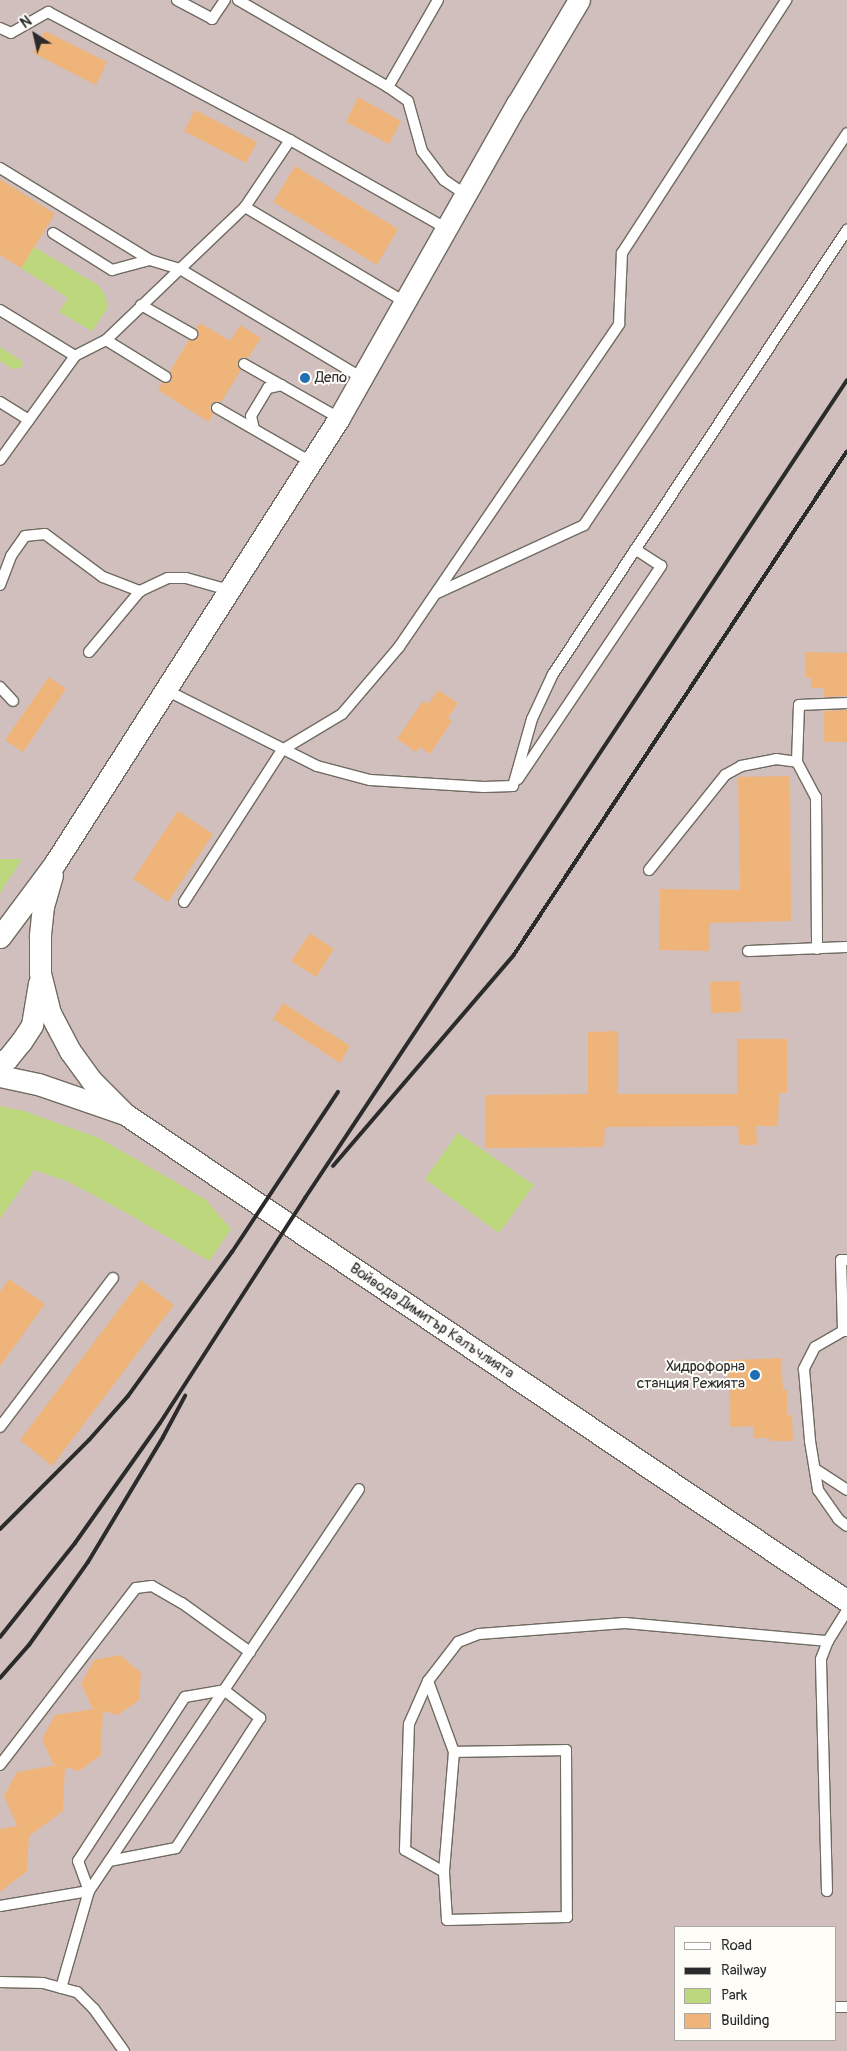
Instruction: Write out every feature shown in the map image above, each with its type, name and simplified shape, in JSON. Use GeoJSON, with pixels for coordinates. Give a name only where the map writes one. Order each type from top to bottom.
{"type":"FeatureCollection","features":[{"type":"Feature","properties":{"kind":"street"},"geometry":{"type":"LineString","coordinates":[[0,938],[55,863],[312,462],[579,0]]}},
{"type":"Feature","properties":{"kind":"street"},"geometry":{"type":"LineString","coordinates":[[0,1062],[7,1059],[32,1025],[40,974],[43,906],[55,863]]}},
{"type":"Feature","properties":{"kind":"street"},"geometry":{"type":"LineString","coordinates":[[40,974],[50,1013],[70,1051],[92,1080],[125,1114]]}},
{"type":"Feature","properties":{"kind":"street","name":"Войвода Димитър Калъчлията"},"geometry":{"type":"LineString","coordinates":[[0,1076],[38,1084],[125,1114],[847,1601]]}},
{"type":"Feature","properties":{"kind":"lane"},"geometry":{"type":"LineString","coordinates":[[176,0],[212,19],[225,0]]}},
{"type":"Feature","properties":{"kind":"lane"},"geometry":{"type":"LineString","coordinates":[[238,0],[408,100],[422,151],[444,180],[466,195]]}},
{"type":"Feature","properties":{"kind":"lane"},"geometry":{"type":"LineString","coordinates":[[388,87],[438,0]]}},
{"type":"Feature","properties":{"kind":"lane"},"geometry":{"type":"LineString","coordinates":[[184,902],[282,750],[342,714],[399,647],[619,324],[622,253],[786,0]]}},
{"type":"Feature","properties":{"kind":"lane"},"geometry":{"type":"LineString","coordinates":[[0,28],[11,33],[48,12],[290,140],[447,229]]}},
{"type":"Feature","properties":{"kind":"lane"},"geometry":{"type":"LineString","coordinates":[[436,593],[584,526],[847,133]]}},
{"type":"Feature","properties":{"kind":"lane"},"geometry":{"type":"LineString","coordinates":[[0,460],[75,356],[106,340],[245,207],[290,140]]}},
{"type":"Feature","properties":{"kind":"lane"},"geometry":{"type":"LineString","coordinates":[[0,168],[150,260],[180,269],[362,378]]}},
{"type":"Feature","properties":{"kind":"lane"},"geometry":{"type":"LineString","coordinates":[[245,207],[405,302]]}},
{"type":"Feature","properties":{"kind":"lane"},"geometry":{"type":"LineString","coordinates":[[513,786],[532,719],[553,674],[847,230]]}},
{"type":"Feature","properties":{"kind":"lane"},"geometry":{"type":"LineString","coordinates":[[53,233],[112,270],[150,260]]}},
{"type":"Feature","properties":{"kind":"lane"},"geometry":{"type":"LineString","coordinates":[[141,305],[192,334]]}},
{"type":"Feature","properties":{"kind":"lane"},"geometry":{"type":"LineString","coordinates":[[0,310],[75,356]]}},
{"type":"Feature","properties":{"kind":"lane"},"geometry":{"type":"LineString","coordinates":[[106,340],[166,377]]}},
{"type":"Feature","properties":{"kind":"lane"},"geometry":{"type":"LineString","coordinates":[[244,364],[339,418]]}},
{"type":"Feature","properties":{"kind":"lane"},"geometry":{"type":"LineString","coordinates":[[254,429],[251,416],[268,388],[282,385]]}},
{"type":"Feature","properties":{"kind":"lane"},"geometry":{"type":"LineString","coordinates":[[0,402],[29,420]]}},
{"type":"Feature","properties":{"kind":"lane"},"geometry":{"type":"LineString","coordinates":[[217,408],[312,462]]}},
{"type":"Feature","properties":{"kind":"lane"},"geometry":{"type":"LineString","coordinates":[[0,585],[11,556],[25,536],[45,534],[103,578],[140,591]]}},
{"type":"Feature","properties":{"kind":"lane"},"geometry":{"type":"LineString","coordinates":[[513,786],[660,566],[635,549]]}},
{"type":"Feature","properties":{"kind":"lane"},"geometry":{"type":"LineString","coordinates":[[89,652],[140,591],[168,578],[186,578],[230,591]]}},
{"type":"Feature","properties":{"kind":"lane"},"geometry":{"type":"LineString","coordinates":[[0,687],[13,701]]}},
{"type":"Feature","properties":{"kind":"lane"},"geometry":{"type":"LineString","coordinates":[[166,690],[316,766],[370,780],[484,787],[513,786]]}},
{"type":"Feature","properties":{"kind":"lane"},"geometry":{"type":"LineString","coordinates":[[817,948],[816,797],[797,762],[799,705],[847,703]]}},
{"type":"Feature","properties":{"kind":"lane"},"geometry":{"type":"LineString","coordinates":[[649,870],[725,775],[741,766],[776,760],[797,762]]}},
{"type":"Feature","properties":{"kind":"lane"},"geometry":{"type":"LineString","coordinates":[[748,951],[847,948]]}},
{"type":"Feature","properties":{"kind":"lane"},"geometry":{"type":"LineString","coordinates":[[847,1260],[841,1260],[845,1331],[815,1347],[804,1369],[818,1490],[838,1519],[847,1526]]}},
{"type":"Feature","properties":{"kind":"lane"},"geometry":{"type":"LineString","coordinates":[[0,1427],[113,1278]]}},
{"type":"Feature","properties":{"kind":"lane"},"geometry":{"type":"LineString","coordinates":[[815,1469],[847,1490]]}},
{"type":"Feature","properties":{"kind":"lane"},"geometry":{"type":"LineString","coordinates":[[61,1988],[88,1891],[359,1489]]}},
{"type":"Feature","properties":{"kind":"lane"},"geometry":{"type":"LineString","coordinates":[[0,1765],[136,1588],[152,1586],[182,1603],[250,1652]]}},
{"type":"Feature","properties":{"kind":"lane"},"geometry":{"type":"LineString","coordinates":[[827,1891],[821,1659],[828,1641],[847,1611]]}},
{"type":"Feature","properties":{"kind":"lane"},"geometry":{"type":"LineString","coordinates":[[444,1872],[405,1850],[409,1724],[428,1681],[458,1642],[480,1634],[625,1622],[828,1641]]}},
{"type":"Feature","properties":{"kind":"lane"},"geometry":{"type":"LineString","coordinates":[[428,1681],[454,1752],[444,1872],[447,1920],[567,1917],[566,1750],[454,1752]]}},
{"type":"Feature","properties":{"kind":"lane"},"geometry":{"type":"LineString","coordinates":[[88,1891],[78,1860],[185,1697],[224,1690],[260,1718],[176,1848],[109,1861]]}},
{"type":"Feature","properties":{"kind":"lane"},"geometry":{"type":"LineString","coordinates":[[0,1906],[88,1891]]}},
{"type":"Feature","properties":{"kind":"lane"},"geometry":{"type":"LineString","coordinates":[[0,1982],[42,1983],[77,1992],[94,2009],[124,2051]]}},
{"type":"Feature","properties":{"kind":"shaded area"},"geometry":{"type":"Polygon","coordinates":[[[0,0],[847,0],[847,2051],[0,2051],[0,0]]]}},
{"type":"Feature","properties":{"kind":"green space"},"geometry":{"type":"Polygon","coordinates":[[[34,247],[98,285],[105,295],[108,307],[92,331],[59,312],[68,298],[21,268],[34,247]]]}},
{"type":"Feature","properties":{"kind":"green space"},"geometry":{"type":"Polygon","coordinates":[[[0,347],[23,363],[21,368],[13,369],[0,361],[0,347]]]}},
{"type":"Feature","properties":{"kind":"green space"},"geometry":{"type":"Polygon","coordinates":[[[0,859],[22,859],[0,893],[0,859]]]}},
{"type":"Feature","properties":{"kind":"green space"},"geometry":{"type":"Polygon","coordinates":[[[0,1106],[24,1111],[99,1138],[205,1199],[231,1229],[209,1261],[69,1182],[34,1170],[0,1219],[0,1106]]]}},
{"type":"Feature","properties":{"kind":"green space"},"geometry":{"type":"Polygon","coordinates":[[[458,1133],[534,1185],[499,1233],[425,1179],[458,1133]]]}},
{"type":"Feature","properties":{"kind":"building"},"geometry":{"type":"Polygon","coordinates":[[[45,31],[107,62],[96,85],[33,53],[45,31]]]}},
{"type":"Feature","properties":{"kind":"building"},"geometry":{"type":"Polygon","coordinates":[[[358,97],[401,121],[389,144],[346,122],[358,97]]]}},
{"type":"Feature","properties":{"kind":"building"},"geometry":{"type":"Polygon","coordinates":[[[195,110],[257,142],[246,163],[184,131],[195,110]]]}},
{"type":"Feature","properties":{"kind":"building"},"geometry":{"type":"Polygon","coordinates":[[[295,166],[398,229],[377,265],[273,202],[295,166]]]}},
{"type":"Feature","properties":{"kind":"building"},"geometry":{"type":"Polygon","coordinates":[[[0,179],[55,214],[21,268],[0,255],[0,179]]]}},
{"type":"Feature","properties":{"kind":"building"},"geometry":{"type":"Polygon","coordinates":[[[200,323],[230,341],[240,325],[261,338],[248,358],[243,357],[238,360],[237,365],[241,370],[221,402],[216,401],[211,404],[210,408],[213,414],[209,422],[158,390],[162,383],[169,383],[172,380],[170,371],[189,340],[198,338],[199,333],[196,329],[200,323]]]}},
{"type":"Feature","properties":{"kind":"building"},"geometry":{"type":"Polygon","coordinates":[[[805,652],[847,653],[847,696],[824,697],[824,688],[811,688],[812,678],[806,678],[805,652]]]}},
{"type":"Feature","properties":{"kind":"building"},"geometry":{"type":"Polygon","coordinates":[[[49,677],[66,689],[23,752],[5,740],[49,677]]]}},
{"type":"Feature","properties":{"kind":"building"},"geometry":{"type":"Polygon","coordinates":[[[438,690],[458,703],[448,718],[452,721],[430,754],[420,747],[416,752],[397,739],[423,701],[428,704],[438,690]]]}},
{"type":"Feature","properties":{"kind":"building"},"geometry":{"type":"Polygon","coordinates":[[[847,710],[847,742],[824,742],[824,711],[847,710]]]}},
{"type":"Feature","properties":{"kind":"building"},"geometry":{"type":"Polygon","coordinates":[[[790,776],[791,921],[710,923],[709,951],[659,950],[660,889],[740,890],[738,777],[790,776]]]}},
{"type":"Feature","properties":{"kind":"building"},"geometry":{"type":"Polygon","coordinates":[[[178,811],[213,834],[168,902],[133,879],[178,811]]]}},
{"type":"Feature","properties":{"kind":"building"},"geometry":{"type":"Polygon","coordinates":[[[310,933],[334,949],[316,977],[291,961],[310,933]]]}},
{"type":"Feature","properties":{"kind":"building"},"geometry":{"type":"Polygon","coordinates":[[[740,981],[741,1012],[711,1013],[710,982],[740,981]]]}},
{"type":"Feature","properties":{"kind":"building"},"geometry":{"type":"Polygon","coordinates":[[[283,1003],[350,1046],[340,1063],[273,1019],[283,1003]]]}},
{"type":"Feature","properties":{"kind":"building"},"geometry":{"type":"Polygon","coordinates":[[[618,1031],[618,1094],[737,1094],[737,1039],[787,1039],[787,1093],[779,1093],[778,1126],[756,1126],[757,1145],[739,1145],[738,1126],[605,1127],[604,1147],[485,1148],[486,1095],[588,1094],[588,1032],[618,1031]]]}},
{"type":"Feature","properties":{"kind":"building"},"geometry":{"type":"Polygon","coordinates":[[[9,1279],[45,1304],[0,1366],[0,1292],[9,1279]]]}},
{"type":"Feature","properties":{"kind":"building"},"geometry":{"type":"Polygon","coordinates":[[[141,1280],[174,1305],[52,1466],[20,1440],[141,1280]]]}},
{"type":"Feature","properties":{"kind":"building"},"geometry":{"type":"Polygon","coordinates":[[[781,1358],[783,1390],[787,1390],[787,1415],[792,1415],[793,1441],[770,1441],[770,1438],[753,1438],[753,1426],[730,1427],[728,1360],[781,1358]]]}},
{"type":"Feature","properties":{"kind":"building"},"geometry":{"type":"Polygon","coordinates":[[[120,1655],[141,1673],[139,1700],[118,1715],[103,1711],[101,1755],[79,1771],[65,1767],[63,1811],[29,1836],[27,1871],[0,1892],[0,1829],[17,1826],[4,1796],[17,1772],[57,1765],[53,1764],[42,1739],[55,1715],[93,1709],[81,1684],[94,1660],[120,1655]]]}},
{"type":"Feature","properties":{"kind":"railway"},"geometry":{"type":"LineString","coordinates":[[0,1637],[75,1543],[160,1423],[305,1198],[847,380]]}},
{"type":"Feature","properties":{"kind":"railway"},"geometry":{"type":"LineString","coordinates":[[333,1166],[513,956],[847,451]]}},
{"type":"Feature","properties":{"kind":"railway"},"geometry":{"type":"LineString","coordinates":[[0,1529],[89,1440],[128,1396],[232,1252],[338,1092]]}},
{"type":"Feature","properties":{"kind":"railway"},"geometry":{"type":"LineString","coordinates":[[0,1678],[29,1645],[88,1562],[163,1437],[185,1396]]}},
{"type":"Feature","properties":{"kind":"place","name":"Депо"},"geometry":{"type":"Point","coordinates":[305,378]}},
{"type":"Feature","properties":{"kind":"place","name":"Хидрофорна станция Режията"},"geometry":{"type":"Point","coordinates":[755,1375]}}]}
